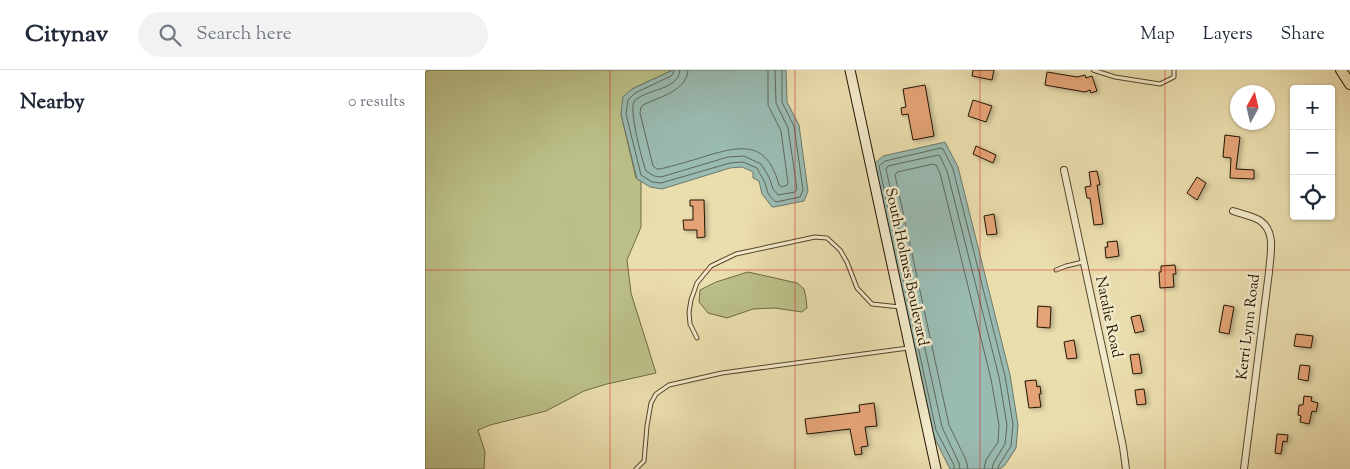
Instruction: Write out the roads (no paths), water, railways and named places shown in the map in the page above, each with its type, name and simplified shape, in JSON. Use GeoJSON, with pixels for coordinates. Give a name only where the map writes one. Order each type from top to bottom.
{"type":"FeatureCollection","features":[{"type":"Feature","properties":{"kind":"main road","name":"South Holmes Boulevard"},"geometry":{"type":"LineString","coordinates":[[850,70],[935,469]]}},
{"type":"Feature","properties":{"kind":"main road"},"geometry":{"type":"LineString","coordinates":[[1341,70],[1350,84]]}},
{"type":"Feature","properties":{"kind":"street","name":"Natalie Road"},"geometry":{"type":"LineString","coordinates":[[1064,170],[1119,428],[1125,469]]}},
{"type":"Feature","properties":{"kind":"street","name":"Kerri Lynn Road"},"geometry":{"type":"LineString","coordinates":[[1233,211],[1260,221],[1267,228],[1271,241],[1269,272],[1244,469]]}},
{"type":"Feature","properties":{"kind":"lane"},"geometry":{"type":"LineString","coordinates":[[1093,70],[1115,77],[1160,84],[1174,77],[1174,70]]}},
{"type":"Feature","properties":{"kind":"lane"},"geometry":{"type":"LineString","coordinates":[[697,338],[690,324],[691,300],[697,283],[711,266],[735,254],[815,237],[827,238],[840,250],[857,288],[871,304],[900,308]]}},
{"type":"Feature","properties":{"kind":"lane"},"geometry":{"type":"LineString","coordinates":[[1056,270],[1084,262]]}},
{"type":"Feature","properties":{"kind":"lane"},"geometry":{"type":"LineString","coordinates":[[636,469],[644,461],[651,404],[656,394],[669,385],[723,372],[909,348]]}},
{"type":"Feature","properties":{"kind":"water"},"geometry":{"type":"Polygon","coordinates":[[[673,70],[786,70],[787,102],[799,125],[808,191],[804,201],[772,207],[762,194],[759,181],[753,178],[753,172],[742,167],[730,168],[662,189],[650,187],[637,179],[621,114],[623,97],[632,89],[673,70]]]}},
{"type":"Feature","properties":{"kind":"water"},"geometry":{"type":"Polygon","coordinates":[[[945,142],[958,167],[1010,375],[1018,425],[1016,448],[1005,465],[1000,469],[950,469],[931,431],[874,164],[883,156],[945,142]]]}}]}
